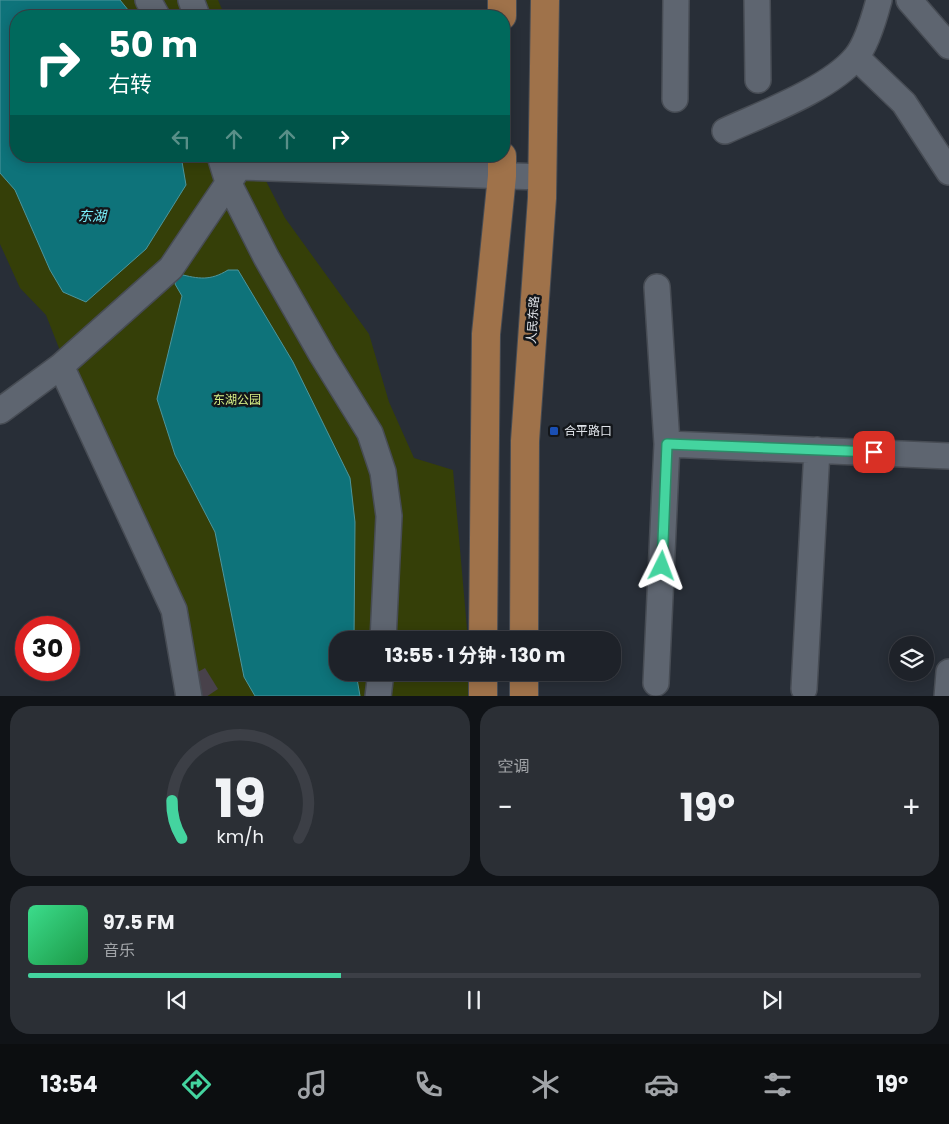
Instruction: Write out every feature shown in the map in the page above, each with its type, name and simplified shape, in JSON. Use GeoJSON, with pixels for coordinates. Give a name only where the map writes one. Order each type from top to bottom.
{"type":"FeatureCollection","features":[{"type":"Feature","properties":{"kind":"main road","name":"人民东路"},"geometry":{"type":"LineString","coordinates":[[524,631],[525,441],[542,177],[545,0]]}},
{"type":"Feature","properties":{"kind":"main road"},"geometry":{"type":"LineString","coordinates":[[483,631],[486,334],[502,166]]}},
{"type":"Feature","properties":{"kind":"main road"},"geometry":{"type":"LineString","coordinates":[[483,681],[483,696]]}},
{"type":"Feature","properties":{"kind":"main road"},"geometry":{"type":"LineString","coordinates":[[524,681],[524,696]]}},
{"type":"Feature","properties":{"kind":"street"},"geometry":{"type":"LineString","coordinates":[[675,99],[676,0]]}},
{"type":"Feature","properties":{"kind":"street"},"geometry":{"type":"LineString","coordinates":[[757,0],[758,80]]}},
{"type":"Feature","properties":{"kind":"street"},"geometry":{"type":"LineString","coordinates":[[725,131],[828,81],[856,57],[874,20],[879,0]]}},
{"type":"Feature","properties":{"kind":"street"},"geometry":{"type":"LineString","coordinates":[[910,0],[949,46]]}},
{"type":"Feature","properties":{"kind":"street"},"geometry":{"type":"LineString","coordinates":[[856,57],[904,103],[949,172]]}},
{"type":"Feature","properties":{"kind":"street"},"geometry":{"type":"LineString","coordinates":[[231,165],[502,166],[542,177]]}},
{"type":"Feature","properties":{"kind":"street"},"geometry":{"type":"LineString","coordinates":[[0,411],[61,366],[171,268],[231,165]]}},
{"type":"Feature","properties":{"kind":"street"},"geometry":{"type":"LineString","coordinates":[[231,165],[266,257],[322,355],[370,433],[383,472],[389,516],[383,631]]}},
{"type":"Feature","properties":{"kind":"street"},"geometry":{"type":"LineString","coordinates":[[656,683],[667,444],[657,287]]}},
{"type":"Feature","properties":{"kind":"street"},"geometry":{"type":"LineString","coordinates":[[61,366],[174,610],[189,696]]}},
{"type":"Feature","properties":{"kind":"street"},"geometry":{"type":"LineString","coordinates":[[667,444],[949,456]]}},
{"type":"Feature","properties":{"kind":"street"},"geometry":{"type":"LineString","coordinates":[[804,689],[817,450]]}},
{"type":"Feature","properties":{"kind":"street"},"geometry":{"type":"LineString","coordinates":[[947,696],[949,672]]}},
{"type":"Feature","properties":{"kind":"street"},"geometry":{"type":"LineString","coordinates":[[378,696],[380,681]]}},
{"type":"Feature","properties":{"kind":"green space","name":"东湖公园"},"geometry":{"type":"Polygon","coordinates":[[[0,0],[218,0],[222,10],[10,10],[10,162],[262,162],[264,177],[285,218],[369,334],[389,402],[414,458],[453,470],[467,631],[329,631],[329,681],[468,681],[469,696],[178,696],[162,610],[46,315],[20,288],[0,244],[0,0]]]}},
{"type":"Feature","properties":{"kind":"water","name":"东湖"},"geometry":{"type":"Polygon","coordinates":[[[0,0],[120,0],[128,10],[10,10],[10,162],[182,162],[186,185],[146,249],[86,302],[63,292],[50,270],[15,190],[0,173],[0,0]]]}},
{"type":"Feature","properties":{"kind":"water"},"geometry":{"type":"Polygon","coordinates":[[[228,270],[238,270],[293,362],[350,478],[355,522],[354,631],[329,631],[329,681],[357,681],[360,696],[255,696],[244,677],[215,532],[175,455],[157,399],[182,296],[175,284],[179,274],[204,278],[222,274],[228,270]]]}},
{"type":"Feature","properties":{"kind":"building"},"geometry":{"type":"Polygon","coordinates":[[[205,668],[218,689],[208,696],[199,696],[189,677],[205,668]]]}},
{"type":"Feature","properties":{"kind":"place","name":"合平路口"},"geometry":{"type":"Point","coordinates":[554,431]}},
{"type":"Feature","properties":{"kind":"route"},"geometry":{"type":"LineString","coordinates":[[662,566],[667,444],[874,452]]}}]}
